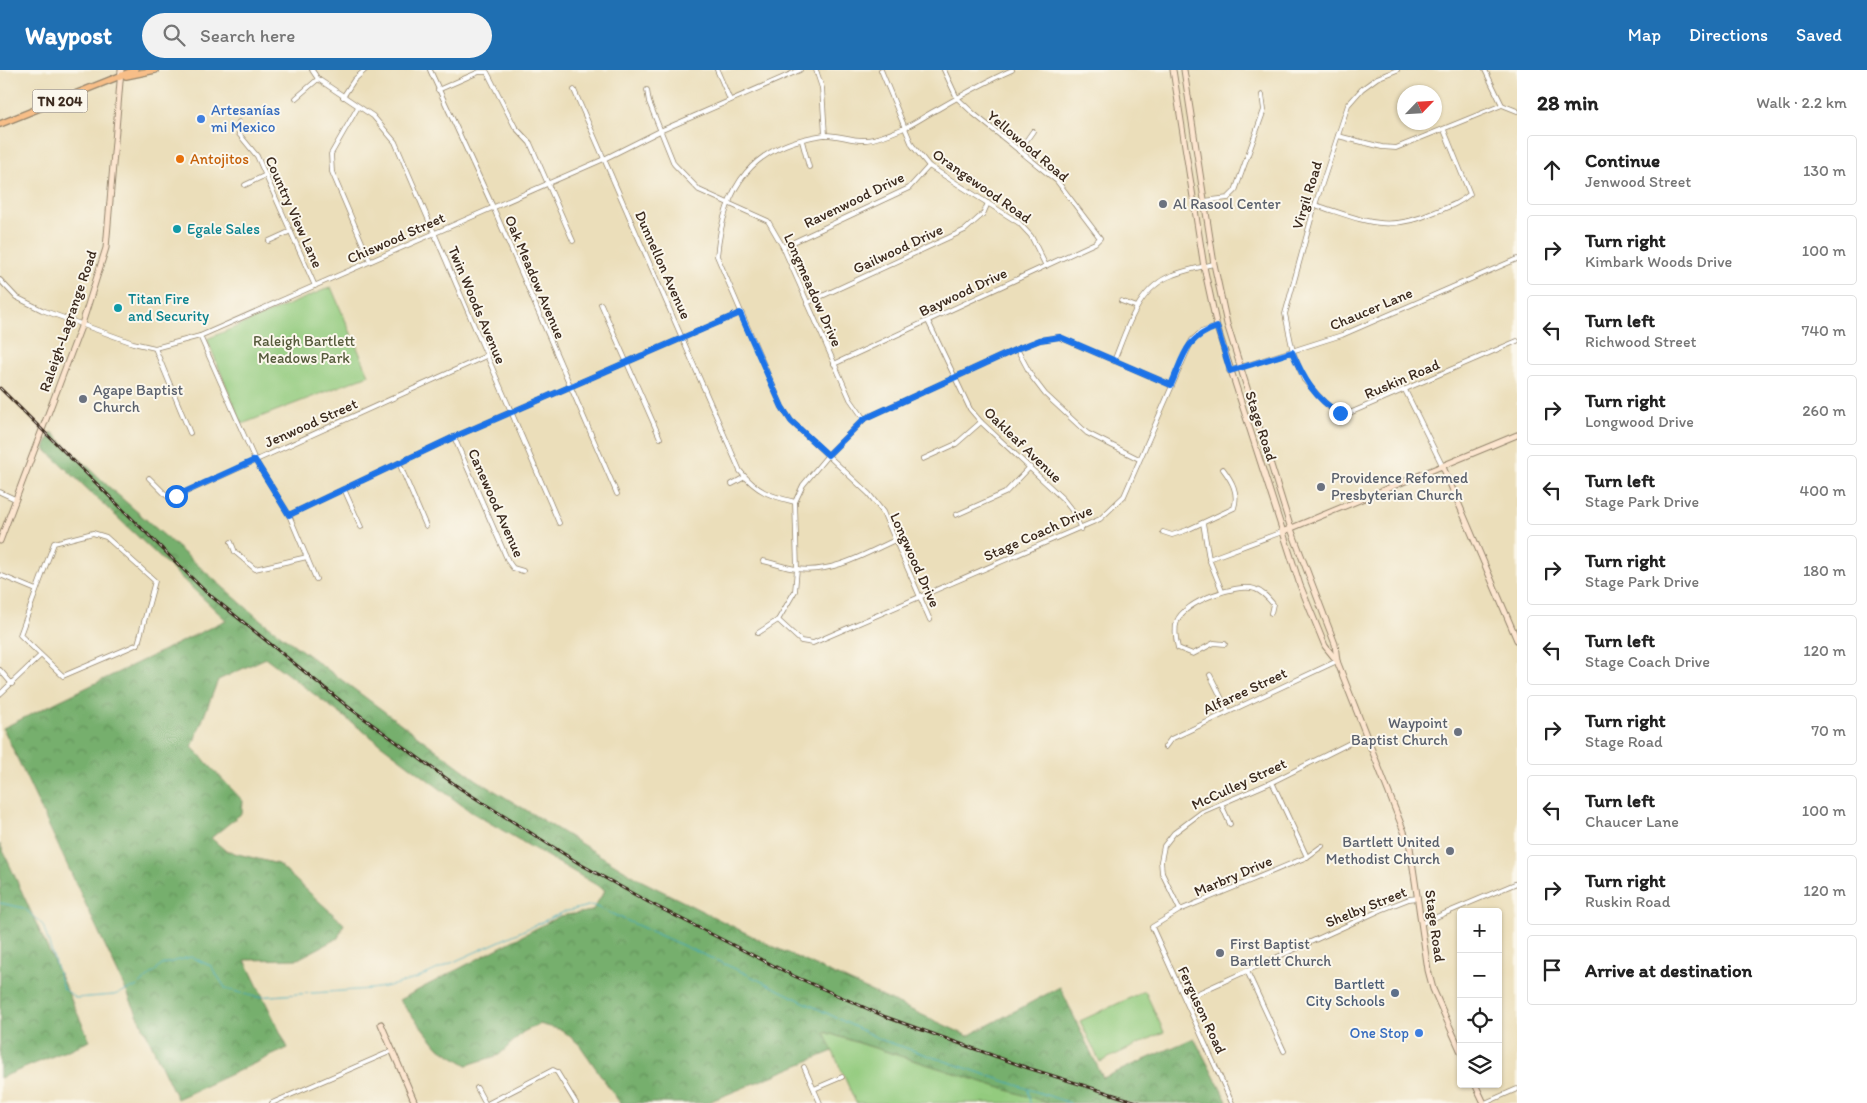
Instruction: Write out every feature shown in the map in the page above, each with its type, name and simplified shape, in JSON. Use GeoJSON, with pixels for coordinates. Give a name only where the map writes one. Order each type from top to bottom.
{"type":"FeatureCollection","features":[{"type":"Feature","properties":{"kind":"main road","name":"Raleigh-Lagrange Road"},"geometry":{"type":"LineString","coordinates":[[0,541],[82,324],[106,248],[122,70]]}},
{"type":"Feature","properties":{"kind":"main road","name":"TN 204"},"geometry":{"type":"LineString","coordinates":[[0,124],[135,70]]}},
{"type":"Feature","properties":{"kind":"main road","name":"TN 204"},"geometry":{"type":"LineString","coordinates":[[121,77],[154,70]]}},
{"type":"Feature","properties":{"kind":"main road"},"geometry":{"type":"LineString","coordinates":[[1173,71],[1185,70]]}},
{"type":"Feature","properties":{"kind":"main road","name":"Stage Road"},"geometry":{"type":"LineString","coordinates":[[1185,70],[1214,264],[1240,368],[1291,529],[1335,644],[1337,661],[1410,847],[1428,970],[1433,989],[1457,1043]]}},
{"type":"Feature","properties":{"kind":"main road","name":"Stage Road"},"geometry":{"type":"LineString","coordinates":[[1173,71],[1204,267],[1217,327],[1282,532],[1325,646],[1337,661]]}},
{"type":"Feature","properties":{"kind":"main road"},"geometry":{"type":"LineString","coordinates":[[1282,532],[1517,435]]}},
{"type":"Feature","properties":{"kind":"main road"},"geometry":{"type":"LineString","coordinates":[[1443,467],[1517,640]]}},
{"type":"Feature","properties":{"kind":"main road"},"geometry":{"type":"LineString","coordinates":[[381,1024],[415,1103]]}},
{"type":"Feature","properties":{"kind":"main road"},"geometry":{"type":"LineString","coordinates":[[1477,1088],[1485,1103]]}},
{"type":"Feature","properties":{"kind":"street","name":"Twin Woods Avenue"},"geometry":{"type":"LineString","coordinates":[[312,70],[318,79],[373,116],[395,142],[559,523]]}},
{"type":"Feature","properties":{"kind":"street"},"geometry":{"type":"LineString","coordinates":[[343,97],[354,80],[365,70]]}},
{"type":"Feature","properties":{"kind":"street","name":"Oak Meadow Avenue"},"geometry":{"type":"LineString","coordinates":[[430,70],[493,207],[617,494]]}},
{"type":"Feature","properties":{"kind":"street"},"geometry":{"type":"LineString","coordinates":[[717,70],[730,100]]}},
{"type":"Feature","properties":{"kind":"street","name":"Chiswood Street"},"geometry":{"type":"LineString","coordinates":[[0,280],[16,297],[42,310],[133,343],[156,348],[200,336],[550,183],[660,131],[800,70]]}},
{"type":"Feature","properties":{"kind":"street"},"geometry":{"type":"LineString","coordinates":[[816,70],[822,88],[826,135]]}},
{"type":"Feature","properties":{"kind":"street","name":"Orangewood Road"},"geometry":{"type":"LineString","coordinates":[[881,70],[912,145],[929,166],[1019,223],[1031,236],[1046,266]]}},
{"type":"Feature","properties":{"kind":"street","name":"Yellowood Road"},"geometry":{"type":"LineString","coordinates":[[944,70],[957,98],[1057,181],[1100,238]]}},
{"type":"Feature","properties":{"kind":"street","name":"Virgil Road"},"geometry":{"type":"LineString","coordinates":[[1292,352],[1285,314],[1315,205],[1348,105],[1362,89],[1377,78],[1396,70]]}},
{"type":"Feature","properties":{"kind":"street"},"geometry":{"type":"LineString","coordinates":[[1486,70],[1502,105],[1517,111]]}},
{"type":"Feature","properties":{"kind":"street","name":"Longwood Drive"},"geometry":{"type":"LineString","coordinates":[[930,620],[883,512],[869,494],[791,421],[782,407],[717,256],[719,234],[739,180],[753,163],[770,150],[789,142],[826,135],[866,140],[904,128],[1009,71]]}},
{"type":"Feature","properties":{"kind":"street"},"geometry":{"type":"LineString","coordinates":[[438,90],[478,72],[487,72],[515,126],[530,143],[550,183],[573,241]]}},
{"type":"Feature","properties":{"kind":"street"},"geometry":{"type":"LineString","coordinates":[[296,98],[318,79]]}},
{"type":"Feature","properties":{"kind":"street","name":"Dunnellon Avenue"},"geometry":{"type":"LineString","coordinates":[[574,90],[740,471],[752,486],[772,497],[795,502]]}},
{"type":"Feature","properties":{"kind":"street","name":"Longmeadow Drive"},"geometry":{"type":"LineString","coordinates":[[647,90],[649,102],[674,164],[699,190],[768,221],[783,247],[850,399],[864,419]]}},
{"type":"Feature","properties":{"kind":"street"},"geometry":{"type":"LineString","coordinates":[[1204,201],[1228,198],[1235,191],[1264,110],[1262,95]]}},
{"type":"Feature","properties":{"kind":"street"},"geometry":{"type":"LineString","coordinates":[[1338,136],[1382,148],[1396,148],[1502,105]]}},
{"type":"Feature","properties":{"kind":"street"},"geometry":{"type":"LineString","coordinates":[[358,107],[331,154],[332,172],[370,262]]}},
{"type":"Feature","properties":{"kind":"street","name":"Country View Lane"},"geometry":{"type":"LineString","coordinates":[[239,122],[239,134],[257,156],[315,286]]}},
{"type":"Feature","properties":{"kind":"street"},"geometry":{"type":"LineString","coordinates":[[1019,151],[1033,130]]}},
{"type":"Feature","properties":{"kind":"street"},"geometry":{"type":"LineString","coordinates":[[1315,205],[1387,225],[1412,222],[1462,201],[1470,194],[1444,130]]}},
{"type":"Feature","properties":{"kind":"street"},"geometry":{"type":"LineString","coordinates":[[802,140],[809,167]]}},
{"type":"Feature","properties":{"kind":"street","name":"Ravenwood Drive"},"geometry":{"type":"LineString","coordinates":[[783,247],[910,188],[929,166]]}},
{"type":"Feature","properties":{"kind":"street"},"geometry":{"type":"LineString","coordinates":[[245,184],[266,175]]}},
{"type":"Feature","properties":{"kind":"street","name":"Gailwood Drive"},"geometry":{"type":"LineString","coordinates":[[807,303],[965,230],[983,214],[988,203]]}},
{"type":"Feature","properties":{"kind":"street"},"geometry":{"type":"LineString","coordinates":[[269,241],[291,231]]}},
{"type":"Feature","properties":{"kind":"street","name":"Baywood Drive"},"geometry":{"type":"LineString","coordinates":[[834,364],[1046,266],[1094,243],[1100,238]]}},
{"type":"Feature","properties":{"kind":"street","name":"Chaucer Lane"},"geometry":{"type":"LineString","coordinates":[[1230,371],[1342,335],[1517,259]]}},
{"type":"Feature","properties":{"kind":"street"},"geometry":{"type":"LineString","coordinates":[[1114,361],[1137,307],[1155,284],[1172,275],[1214,264]]}},
{"type":"Feature","properties":{"kind":"street"},"geometry":{"type":"LineString","coordinates":[[1121,301],[1137,307]]}},
{"type":"Feature","properties":{"kind":"street"},"geometry":{"type":"LineString","coordinates":[[601,304],[660,438]]}},
{"type":"Feature","properties":{"kind":"street"},"geometry":{"type":"LineString","coordinates":[[289,515],[454,437],[740,313]]}},
{"type":"Feature","properties":{"kind":"street","name":"Oakleaf Avenue"},"geometry":{"type":"LineString","coordinates":[[928,321],[970,409],[981,422],[1063,499],[1074,513],[1080,529]]}},
{"type":"Feature","properties":{"kind":"street","name":"Stage Coach Drive"},"geometry":{"type":"LineString","coordinates":[[778,620],[801,641],[813,643],[1100,520],[1124,496],[1192,340],[1201,332],[1217,327]]}},
{"type":"Feature","properties":{"kind":"street"},"geometry":{"type":"LineString","coordinates":[[200,336],[255,460],[289,515],[316,579]]}},
{"type":"Feature","properties":{"kind":"street"},"geometry":{"type":"LineString","coordinates":[[758,633],[778,620],[795,591],[797,569],[795,502],[803,485],[828,455],[864,419],[1017,349],[1040,340],[1060,337],[1171,385]]}},
{"type":"Feature","properties":{"kind":"street","name":"Ruskin Road"},"geometry":{"type":"LineString","coordinates":[[1292,352],[1304,380],[1329,407],[1340,413],[1352,412],[1517,341]]}},
{"type":"Feature","properties":{"kind":"street"},"geometry":{"type":"LineString","coordinates":[[156,348],[190,433]]}},
{"type":"Feature","properties":{"kind":"street"},"geometry":{"type":"LineString","coordinates":[[1017,349],[1032,377],[1044,394],[1086,433],[1139,459]]}},
{"type":"Feature","properties":{"kind":"street","name":"Jenwood Street"},"geometry":{"type":"LineString","coordinates":[[148,478],[167,496],[176,496],[486,356]]}},
{"type":"Feature","properties":{"kind":"street"},"geometry":{"type":"LineString","coordinates":[[1406,390],[1443,467]]}},
{"type":"Feature","properties":{"kind":"street"},"geometry":{"type":"LineString","coordinates":[[923,459],[956,444],[981,422]]}},
{"type":"Feature","properties":{"kind":"street","name":"Canewood Avenue"},"geometry":{"type":"LineString","coordinates":[[454,437],[508,562],[512,568],[523,570]]}},
{"type":"Feature","properties":{"kind":"street"},"geometry":{"type":"LineString","coordinates":[[399,463],[426,526]]}},
{"type":"Feature","properties":{"kind":"street"},"geometry":{"type":"LineString","coordinates":[[956,515],[1005,493],[1030,467]]}},
{"type":"Feature","properties":{"kind":"street"},"geometry":{"type":"LineString","coordinates":[[1163,532],[1172,535],[1234,508],[1237,498],[1232,480],[1223,469]]}},
{"type":"Feature","properties":{"kind":"street"},"geometry":{"type":"LineString","coordinates":[[732,484],[745,477]]}},
{"type":"Feature","properties":{"kind":"street"},"geometry":{"type":"LineString","coordinates":[[344,489],[361,527]]}},
{"type":"Feature","properties":{"kind":"street"},"geometry":{"type":"LineString","coordinates":[[0,492],[15,500]]}},
{"type":"Feature","properties":{"kind":"street"},"geometry":{"type":"LineString","coordinates":[[1203,523],[1209,559],[1222,591]]}},
{"type":"Feature","properties":{"kind":"street"},"geometry":{"type":"LineString","coordinates":[[1209,559],[1282,532]]}},
{"type":"Feature","properties":{"kind":"street"},"geometry":{"type":"LineString","coordinates":[[93,533],[106,537],[155,581],[138,644],[63,676],[40,656],[20,635],[54,542],[93,533]]}},
{"type":"Feature","properties":{"kind":"street"},"geometry":{"type":"LineString","coordinates":[[763,561],[797,569],[825,568],[845,563],[895,540]]}},
{"type":"Feature","properties":{"kind":"street"},"geometry":{"type":"LineString","coordinates":[[231,542],[235,552],[255,569],[307,557]]}},
{"type":"Feature","properties":{"kind":"street"},"geometry":{"type":"LineString","coordinates":[[0,575],[36,590]]}},
{"type":"Feature","properties":{"kind":"street"},"geometry":{"type":"LineString","coordinates":[[1225,644],[1214,643],[1193,654],[1178,648],[1176,637],[1177,621],[1185,610],[1222,591],[1254,589],[1273,604],[1272,613]]}},
{"type":"Feature","properties":{"kind":"street"},"geometry":{"type":"LineString","coordinates":[[0,694],[40,656]]}},
{"type":"Feature","properties":{"kind":"street","name":"Alfaree Street"},"geometry":{"type":"LineString","coordinates":[[1165,747],[1171,739],[1337,661]]}},
{"type":"Feature","properties":{"kind":"street"},"geometry":{"type":"LineString","coordinates":[[0,670],[12,684]]}},
{"type":"Feature","properties":{"kind":"street"},"geometry":{"type":"LineString","coordinates":[[1210,675],[1228,711]]}},
{"type":"Feature","properties":{"kind":"street","name":"McCulley Street"},"geometry":{"type":"LineString","coordinates":[[1180,910],[1162,873],[1160,861],[1164,846],[1186,823],[1202,812],[1272,782],[1366,736]]}},
{"type":"Feature","properties":{"kind":"street"},"geometry":{"type":"LineString","coordinates":[[1272,782],[1307,857]]}},
{"type":"Feature","properties":{"kind":"street"},"geometry":{"type":"LineString","coordinates":[[1221,804],[1230,824]]}},
{"type":"Feature","properties":{"kind":"street","name":"Marbry Drive"},"geometry":{"type":"LineString","coordinates":[[1152,926],[1180,910],[1307,857],[1322,846]]}},
{"type":"Feature","properties":{"kind":"street"},"geometry":{"type":"LineString","coordinates":[[1422,923],[1517,883]]}},
{"type":"Feature","properties":{"kind":"street","name":"Shelby Street"},"geometry":{"type":"LineString","coordinates":[[1186,999],[1381,910],[1409,899],[1418,898]]}},
{"type":"Feature","properties":{"kind":"street","name":"Ferguson Road"},"geometry":{"type":"LineString","coordinates":[[1152,926],[1232,1103]]}},
{"type":"Feature","properties":{"kind":"street"},"geometry":{"type":"LineString","coordinates":[[1247,971],[1284,1052]]}},
{"type":"Feature","properties":{"kind":"street"},"geometry":{"type":"LineString","coordinates":[[272,1103],[392,1051]]}},
{"type":"Feature","properties":{"kind":"street"},"geometry":{"type":"LineString","coordinates":[[804,1067],[820,1103]]}},
{"type":"Feature","properties":{"kind":"street"},"geometry":{"type":"LineString","coordinates":[[477,1088],[487,1103],[553,1070],[557,1072],[576,1103]]}},
{"type":"Feature","properties":{"kind":"street"},"geometry":{"type":"LineString","coordinates":[[814,1089],[842,1077]]}},
{"type":"Feature","properties":{"kind":"street"},"geometry":{"type":"LineString","coordinates":[[1485,1103],[1517,1090]]}},
{"type":"Feature","properties":{"kind":"green space","name":"Raleigh Bartlett Meadows Park"},"geometry":{"type":"Polygon","coordinates":[[[331,287],[369,375],[242,424],[207,339],[331,287]]]}},
{"type":"Feature","properties":{"kind":"green space"},"geometry":{"type":"Polygon","coordinates":[[[52,432],[109,487],[258,618],[477,780],[642,881],[770,945],[968,1036],[1060,987],[1103,1078],[1194,1038],[1228,1103],[1048,1103],[825,1032],[833,1051],[706,1103],[620,1103],[579,1044],[562,1030],[539,1024],[523,1032],[499,1055],[467,1065],[438,1047],[399,1000],[560,916],[592,911],[605,890],[471,812],[266,658],[218,680],[192,747],[243,801],[242,813],[211,838],[226,851],[278,864],[344,924],[338,938],[298,959],[245,960],[288,1048],[177,1099],[3,728],[226,620],[44,448],[52,432]]]}},
{"type":"Feature","properties":{"kind":"green space"},"geometry":{"type":"Polygon","coordinates":[[[0,844],[90,1041],[0,1078],[0,844]]]}},
{"type":"Feature","properties":{"kind":"green space"},"geometry":{"type":"Polygon","coordinates":[[[1145,991],[1164,1032],[1100,1062],[1080,1021],[1145,991]]]}},
{"type":"Feature","properties":{"kind":"green space"},"geometry":{"type":"Polygon","coordinates":[[[824,1032],[1026,1096],[1048,1103],[856,1103],[824,1032]]]}},
{"type":"Feature","properties":{"kind":"waterway"},"geometry":{"type":"LineString","coordinates":[[0,903],[24,908],[43,925],[63,988],[76,998],[114,995],[138,986],[163,964],[191,957],[211,966],[226,989],[256,997],[390,986],[418,978],[564,912],[592,905],[740,971],[882,1040],[1070,1103]]}},
{"type":"Feature","properties":{"kind":"waterway"},"geometry":{"type":"LineString","coordinates":[[1028,1090],[1030,1103]]}},
{"type":"Feature","properties":{"kind":"railway"},"geometry":{"type":"LineString","coordinates":[[0,388],[206,592],[347,706],[461,789],[580,864],[648,902],[794,976],[886,1017],[1028,1068],[1140,1103]]}},
{"type":"Feature","properties":{"kind":"place","name":"Artesanías mi Mexico"},"geometry":{"type":"Point","coordinates":[201,119]}},
{"type":"Feature","properties":{"kind":"place","name":"Antojitos"},"geometry":{"type":"Point","coordinates":[180,159]}},
{"type":"Feature","properties":{"kind":"place","name":"Al Rasool Center"},"geometry":{"type":"Point","coordinates":[1163,204]}},
{"type":"Feature","properties":{"kind":"place","name":"Egale Sales"},"geometry":{"type":"Point","coordinates":[177,229]}},
{"type":"Feature","properties":{"kind":"place","name":"Titan Fire and Security"},"geometry":{"type":"Point","coordinates":[118,308]}},
{"type":"Feature","properties":{"kind":"place","name":"Agape Baptist Church"},"geometry":{"type":"Point","coordinates":[83,399]}},
{"type":"Feature","properties":{"kind":"place","name":"Providence Reformed Presbyterian Church"},"geometry":{"type":"Point","coordinates":[1321,487]}},
{"type":"Feature","properties":{"kind":"place","name":"Waypoint Baptist Church"},"geometry":{"type":"Point","coordinates":[1458,732]}},
{"type":"Feature","properties":{"kind":"place","name":"Bartlett United Methodist Church"},"geometry":{"type":"Point","coordinates":[1450,851]}},
{"type":"Feature","properties":{"kind":"place","name":"First Baptist Bartlett Church"},"geometry":{"type":"Point","coordinates":[1220,953]}},
{"type":"Feature","properties":{"kind":"place","name":"Bartlett City Schools"},"geometry":{"type":"Point","coordinates":[1395,993]}},
{"type":"Feature","properties":{"kind":"place","name":"One Stop"},"geometry":{"type":"Point","coordinates":[1419,1033]}},
{"type":"Feature","properties":{"kind":"route"},"geometry":{"type":"LineString","coordinates":[[176,496],[255,460],[289,515],[454,437],[740,313],[782,407],[791,421],[828,455],[864,419],[1017,349],[1040,340],[1060,337],[1171,385],[1192,340],[1201,332],[1217,327],[1230,371],[1292,352],[1304,380],[1329,407],[1340,413]]}}]}
